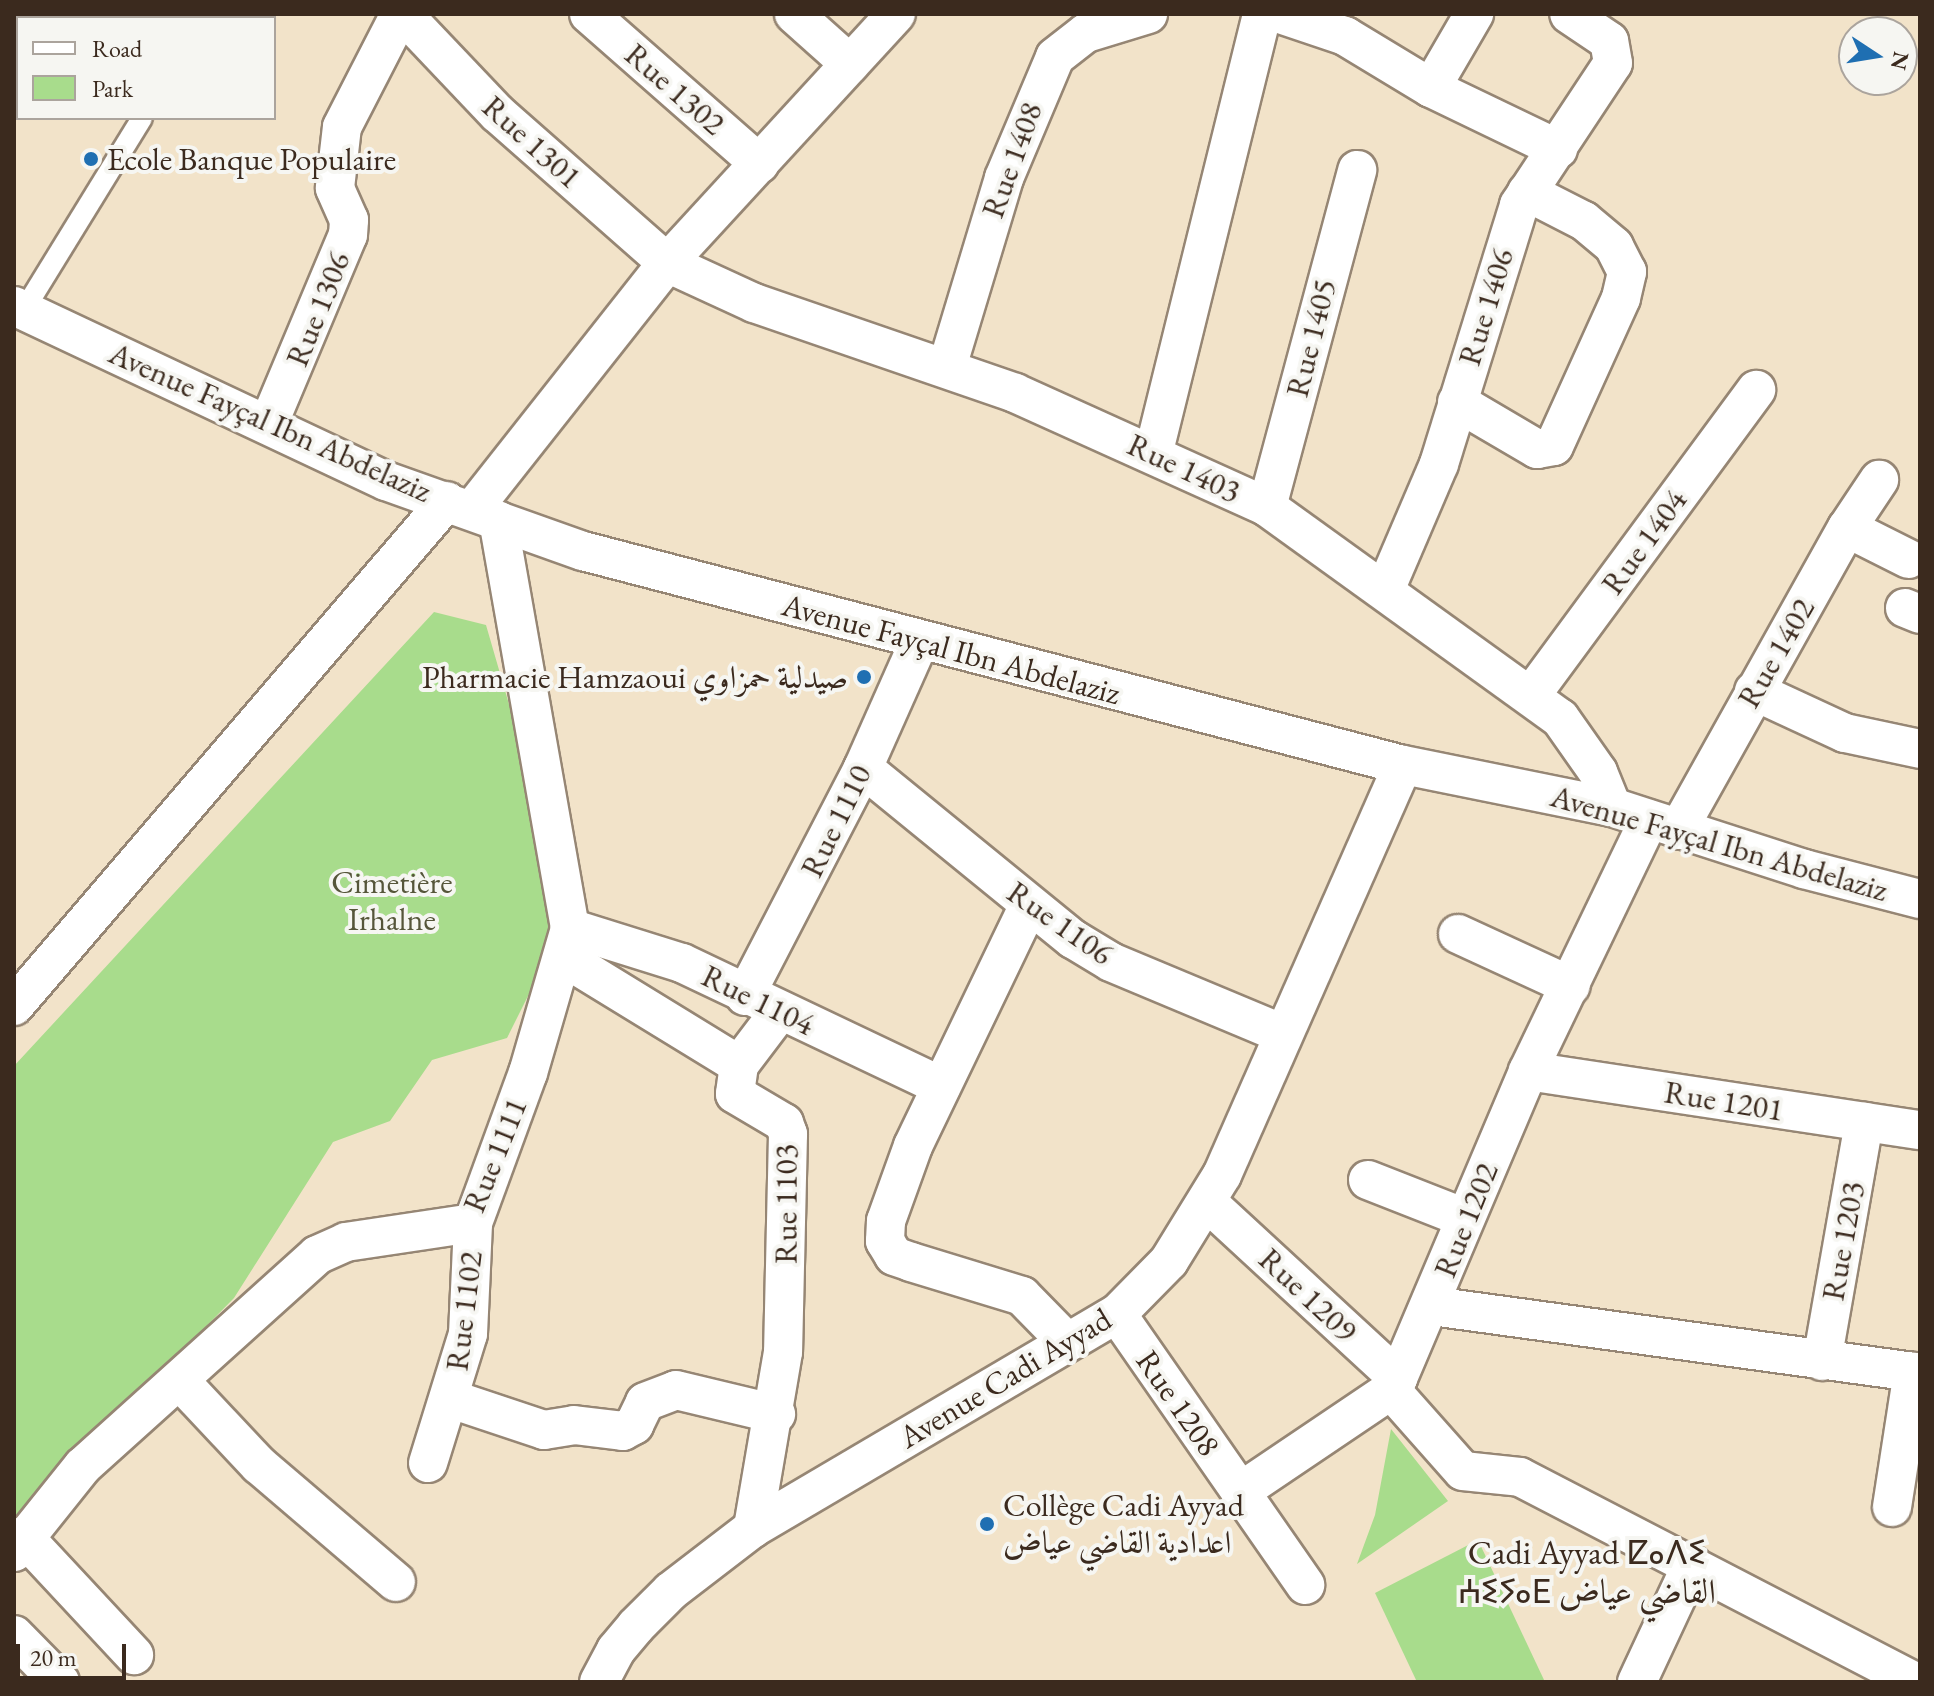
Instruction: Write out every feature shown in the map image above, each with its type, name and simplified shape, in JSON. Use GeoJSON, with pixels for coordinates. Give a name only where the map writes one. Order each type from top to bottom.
{"type":"FeatureCollection","features":[{"type":"Feature","properties":{"kind":"street","name":"Rue 1301"},"geometry":{"type":"LineString","coordinates":[[401,14],[497,113],[667,263]]}},
{"type":"Feature","properties":{"kind":"street","name":"Rue 1306"},"geometry":{"type":"LineString","coordinates":[[268,425],[348,235],[349,220],[335,188],[342,127],[401,14]]}},
{"type":"Feature","properties":{"kind":"street","name":"Rue 1302"},"geometry":{"type":"LineString","coordinates":[[589,14],[760,164]]}},
{"type":"Feature","properties":{"kind":"street"},"geometry":{"type":"LineString","coordinates":[[794,14],[850,64]]}},
{"type":"Feature","properties":{"kind":"street"},"geometry":{"type":"LineString","coordinates":[[14,1006],[472,510],[667,263],[896,14]]}},
{"type":"Feature","properties":{"kind":"street"},"geometry":{"type":"LineString","coordinates":[[1154,451],[1262,14]]}},
{"type":"Feature","properties":{"kind":"street"},"geometry":{"type":"LineString","coordinates":[[1280,14],[1345,36],[1431,88],[1558,149]]}},
{"type":"Feature","properties":{"kind":"street"},"geometry":{"type":"LineString","coordinates":[[1431,88],[1474,14]]}},
{"type":"Feature","properties":{"kind":"street","name":"Rue 1406"},"geometry":{"type":"LineString","coordinates":[[1385,590],[1428,494],[1511,226],[1527,192],[1613,63],[1609,41],[1569,14]]}},
{"type":"Feature","properties":{"kind":"street","name":"Rue 1408"},"geometry":{"type":"LineString","coordinates":[[947,367],[999,193],[1044,77],[1071,42],[1127,17]]}},
{"type":"Feature","properties":{"kind":"street","name":"Rue 1405"},"geometry":{"type":"LineString","coordinates":[[1267,507],[1357,170]]}},
{"type":"Feature","properties":{"kind":"street"},"geometry":{"type":"LineString","coordinates":[[1457,402],[1537,449],[1554,446],[1621,298],[1627,272],[1614,246],[1584,221],[1527,192]]}},
{"type":"Feature","properties":{"kind":"street","name":"Rue 1403"},"geometry":{"type":"LineString","coordinates":[[667,263],[754,303],[947,367],[1154,451],[1267,507],[1532,694],[1577,738],[1612,807]]}},
{"type":"Feature","properties":{"kind":"street","name":"Avenue Fayçal Ibn Abdelaziz"},"geometry":{"type":"LineString","coordinates":[[19,308],[386,481],[583,551],[919,642],[1403,765],[1612,807],[1663,825],[1920,899]]}},
{"type":"Feature","properties":{"kind":"street","name":"Rue 1404"},"geometry":{"type":"LineString","coordinates":[[1532,694],[1756,390]]}},
{"type":"Feature","properties":{"kind":"street","name":"Rue 1402"},"geometry":{"type":"LineString","coordinates":[[1663,825],[1754,691],[1847,528],[1879,480]]}},
{"type":"Feature","properties":{"kind":"street","name":"Rue 1111"},"geometry":{"type":"LineString","coordinates":[[19,1544],[83,1466],[181,1382],[317,1255],[346,1242],[473,1223],[567,942],[472,510]]}},
{"type":"Feature","properties":{"kind":"street"},"geometry":{"type":"LineString","coordinates":[[1847,528],[1909,559]]}},
{"type":"Feature","properties":{"kind":"street","name":"Rue 1110"},"geometry":{"type":"LineString","coordinates":[[745,996],[863,768],[919,642]]}},
{"type":"Feature","properties":{"kind":"street"},"geometry":{"type":"LineString","coordinates":[[1754,691],[1845,733],[1920,749]]}},
{"type":"Feature","properties":{"kind":"street","name":"Avenue Cadi Ayyad"},"geometry":{"type":"LineString","coordinates":[[599,1682],[636,1626],[671,1591],[753,1528],[1117,1314],[1169,1261],[1207,1202],[1403,765]]}},
{"type":"Feature","properties":{"kind":"street","name":"Rue 1106"},"geometry":{"type":"LineString","coordinates":[[863,768],[971,852],[1028,907],[1111,962],[1283,1034]]}},
{"type":"Feature","properties":{"kind":"street","name":"Rue 1202"},"geometry":{"type":"LineString","coordinates":[[1663,825],[1571,986],[1528,1071],[1465,1218],[1432,1306],[1916,1373]]}},
{"type":"Feature","properties":{"kind":"street"},"geometry":{"type":"LineString","coordinates":[[1028,907],[941,1086],[886,1221],[888,1250],[911,1262],[1022,1296],[1067,1342]]}},
{"type":"Feature","properties":{"kind":"street"},"geometry":{"type":"LineString","coordinates":[[1458,934],[1571,986]]}},
{"type":"Feature","properties":{"kind":"street"},"geometry":{"type":"LineString","coordinates":[[567,942],[739,1065],[780,1011]]}},
{"type":"Feature","properties":{"kind":"street","name":"Rue 1104"},"geometry":{"type":"LineString","coordinates":[[567,942],[682,963],[745,996],[941,1086]]}},
{"type":"Feature","properties":{"kind":"street","name":"Rue 1103"},"geometry":{"type":"LineString","coordinates":[[739,1065],[735,1094],[784,1123],[788,1134],[788,1252],[776,1414],[753,1528]]}},
{"type":"Feature","properties":{"kind":"street","name":"Rue 1201"},"geometry":{"type":"LineString","coordinates":[[1528,1071],[1920,1130]]}},
{"type":"Feature","properties":{"kind":"street","name":"Rue 1203"},"geometry":{"type":"LineString","coordinates":[[1822,1361],[1864,1122]]}},
{"type":"Feature","properties":{"kind":"street"},"geometry":{"type":"LineString","coordinates":[[1368,1180],[1465,1218]]}},
{"type":"Feature","properties":{"kind":"street","name":"Rue 1209"},"geometry":{"type":"LineString","coordinates":[[1207,1202],[1394,1384],[1463,1471],[1520,1477],[1916,1682]]}},
{"type":"Feature","properties":{"kind":"street","name":"Rue 1102"},"geometry":{"type":"LineString","coordinates":[[428,1463],[451,1399],[468,1334],[473,1223]]}},
{"type":"Feature","properties":{"kind":"street"},"geometry":{"type":"LineString","coordinates":[[1240,1492],[1394,1384],[1432,1306]]}},
{"type":"Feature","properties":{"kind":"street","name":"Rue 1208"},"geometry":{"type":"LineString","coordinates":[[1117,1314],[1305,1585]]}},
{"type":"Feature","properties":{"kind":"street"},"geometry":{"type":"LineString","coordinates":[[1892,1507],[1916,1373]]}},
{"type":"Feature","properties":{"kind":"street"},"geometry":{"type":"LineString","coordinates":[[181,1382],[259,1465],[396,1582]]}},
{"type":"Feature","properties":{"kind":"street","name":"Rue 1102"},"geometry":{"type":"LineString","coordinates":[[451,1399],[544,1430],[574,1425],[623,1431],[634,1425],[645,1402],[676,1390],[776,1414]]}},
{"type":"Feature","properties":{"kind":"street"},"geometry":{"type":"LineString","coordinates":[[19,1544],[134,1655]]}},
{"type":"Feature","properties":{"kind":"street"},"geometry":{"type":"LineString","coordinates":[[1637,1682],[1692,1564]]}},
{"type":"Feature","properties":{"kind":"street"},"geometry":{"type":"LineString","coordinates":[[14,1635],[60,1682]]}},
{"type":"Feature","properties":{"kind":"lane"},"geometry":{"type":"LineString","coordinates":[[19,308],[141,120]]}},
{"type":"Feature","properties":{"kind":"green space","name":"Cimetière Irhalne"},"geometry":{"type":"Polygon","coordinates":[[[434,612],[486,625],[558,873],[557,938],[507,1038],[432,1060],[390,1121],[333,1142],[234,1298],[14,1522],[14,1066],[434,612]]]}},
{"type":"Feature","properties":{"kind":"green space"},"geometry":{"type":"Polygon","coordinates":[[[1391,1429],[1448,1501],[1357,1564],[1375,1515],[1391,1429]]]}},
{"type":"Feature","properties":{"kind":"green space"},"geometry":{"type":"Polygon","coordinates":[[[1478,1540],[1545,1682],[1417,1682],[1375,1593],[1478,1540]]]}},
{"type":"Feature","properties":{"kind":"place","name":"Ecole Banque Populaire"},"geometry":{"type":"Point","coordinates":[91,159]}},
{"type":"Feature","properties":{"kind":"place","name":"Pharmacie Hamzaoui صيدلية حمزاوي"},"geometry":{"type":"Point","coordinates":[864,677]}},
{"type":"Feature","properties":{"kind":"place","name":"Collège Cadi Ayyad اعدادية القاضي عياض"},"geometry":{"type":"Point","coordinates":[987,1524]}},
{"type":"Feature","properties":{"kind":"district","name":"Cadi Ayyad ⵇⴰⴷⵉ ⵄⵉⵢⴰⴹ القاضي عياض"},"geometry":{"type":"Point","coordinates":[1587,1572]}}]}
